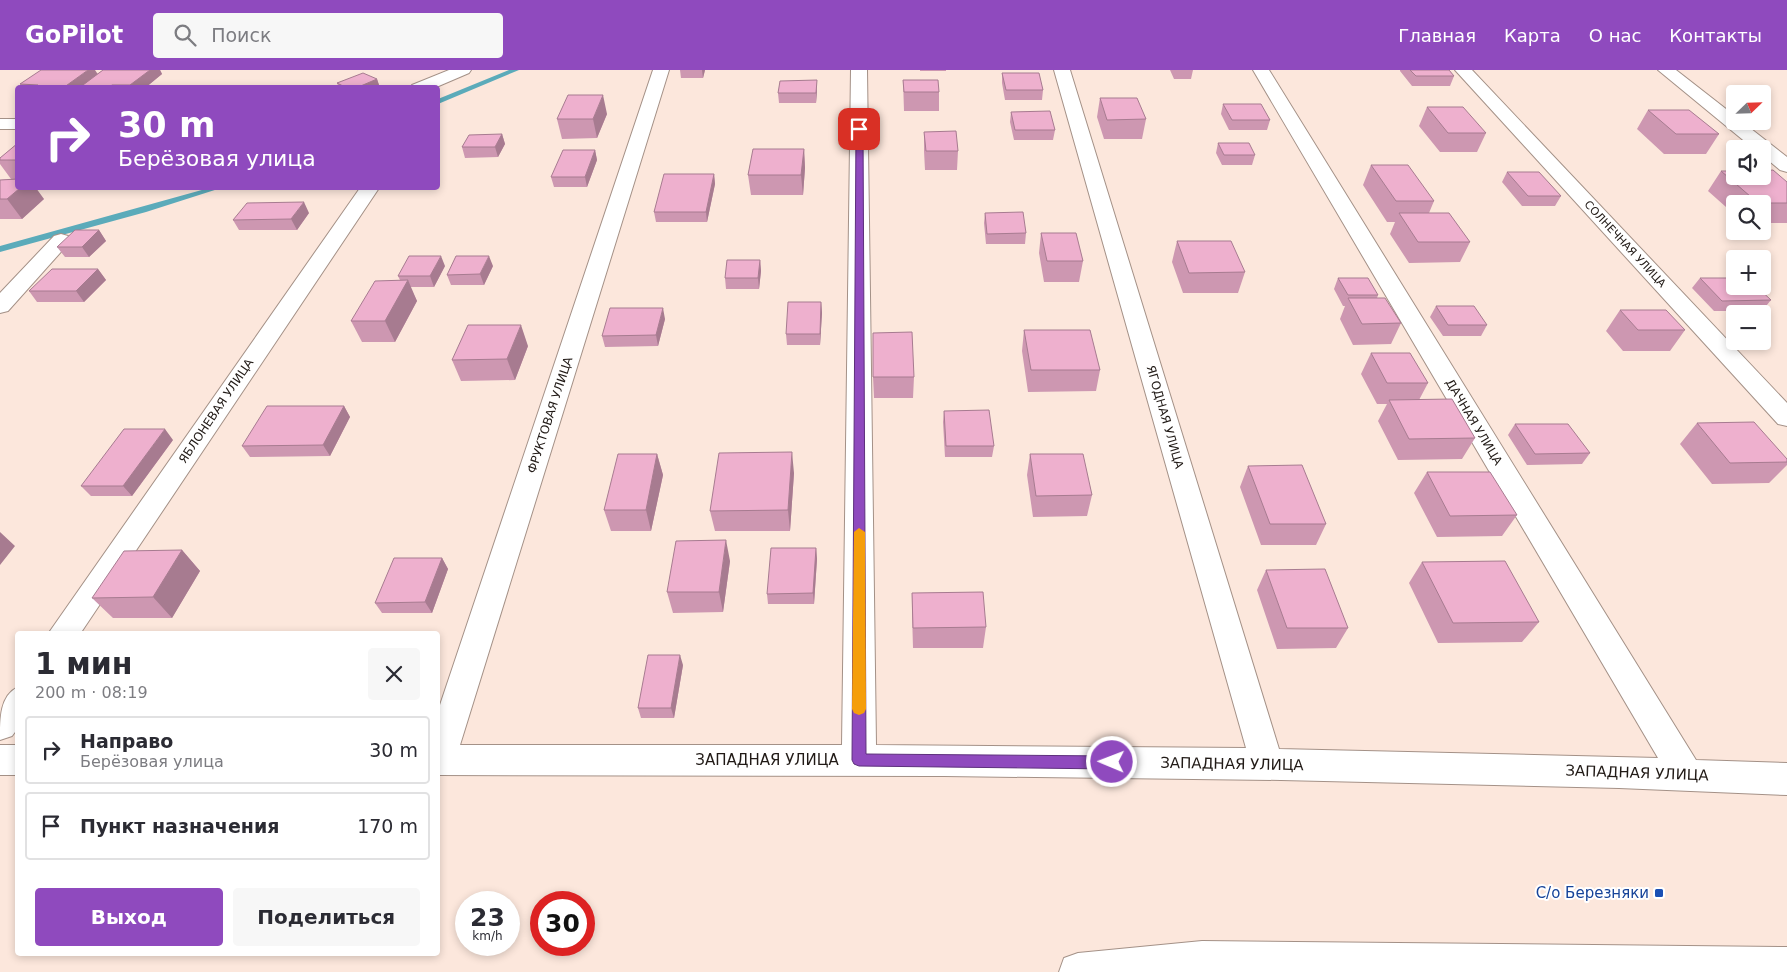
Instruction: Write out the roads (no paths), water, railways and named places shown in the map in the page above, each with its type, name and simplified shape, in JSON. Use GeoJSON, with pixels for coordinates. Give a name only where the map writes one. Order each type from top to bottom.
{"type":"FeatureCollection","features":[{"type":"Feature","properties":{"kind":"street"},"geometry":{"type":"LineString","coordinates":[[426,85],[463,70]]}},
{"type":"Feature","properties":{"kind":"street","name":"ФРУКТОВАЯ УЛИЦА"},"geometry":{"type":"LineString","coordinates":[[440,754],[661,70]]}},
{"type":"Feature","properties":{"kind":"street"},"geometry":{"type":"LineString","coordinates":[[859,760],[860,70]]}},
{"type":"Feature","properties":{"kind":"street","name":"ЯГОДНАЯ УЛИЦА"},"geometry":{"type":"LineString","coordinates":[[1062,70],[1267,764]]}},
{"type":"Feature","properties":{"kind":"street","name":"ДАЧНАЯ УЛИЦА"},"geometry":{"type":"LineString","coordinates":[[1261,70],[1686,774]]}},
{"type":"Feature","properties":{"kind":"street","name":"СОЛНЕЧНАЯ УЛИЦА"},"geometry":{"type":"LineString","coordinates":[[1463,70],[1787,418]]}},
{"type":"Feature","properties":{"kind":"street"},"geometry":{"type":"LineString","coordinates":[[1666,70],[1787,166]]}},
{"type":"Feature","properties":{"kind":"street"},"geometry":{"type":"LineString","coordinates":[[0,124],[15,124]]}},
{"type":"Feature","properties":{"kind":"street","name":"ЯБЛОНЕВАЯ УЛИЦА"},"geometry":{"type":"LineString","coordinates":[[65,631],[368,190]]}},
{"type":"Feature","properties":{"kind":"street"},"geometry":{"type":"LineString","coordinates":[[0,306],[61,240]]}},
{"type":"Feature","properties":{"kind":"street"},"geometry":{"type":"LineString","coordinates":[[0,726],[15,705]]}},
{"type":"Feature","properties":{"kind":"street"},"geometry":{"type":"LineString","coordinates":[[0,760],[15,760]]}},
{"type":"Feature","properties":{"kind":"street","name":"ЗАПАДНАЯ УЛИЦА"},"geometry":{"type":"LineString","coordinates":[[440,760],[859,760],[1267,764],[1686,774],[1787,779]]}},
{"type":"Feature","properties":{"kind":"street"},"geometry":{"type":"LineString","coordinates":[[1078,972],[1202,960],[1787,966]]}},
{"type":"Feature","properties":{"kind":"waterway"},"geometry":{"type":"LineString","coordinates":[[440,101],[515,70]]}},
{"type":"Feature","properties":{"kind":"waterway"},"geometry":{"type":"LineString","coordinates":[[0,249],[210,190]]}},
{"type":"Feature","properties":{"kind":"place","name":"С/о Березняки"},"geometry":{"type":"Point","coordinates":[1659,893]}}]}
